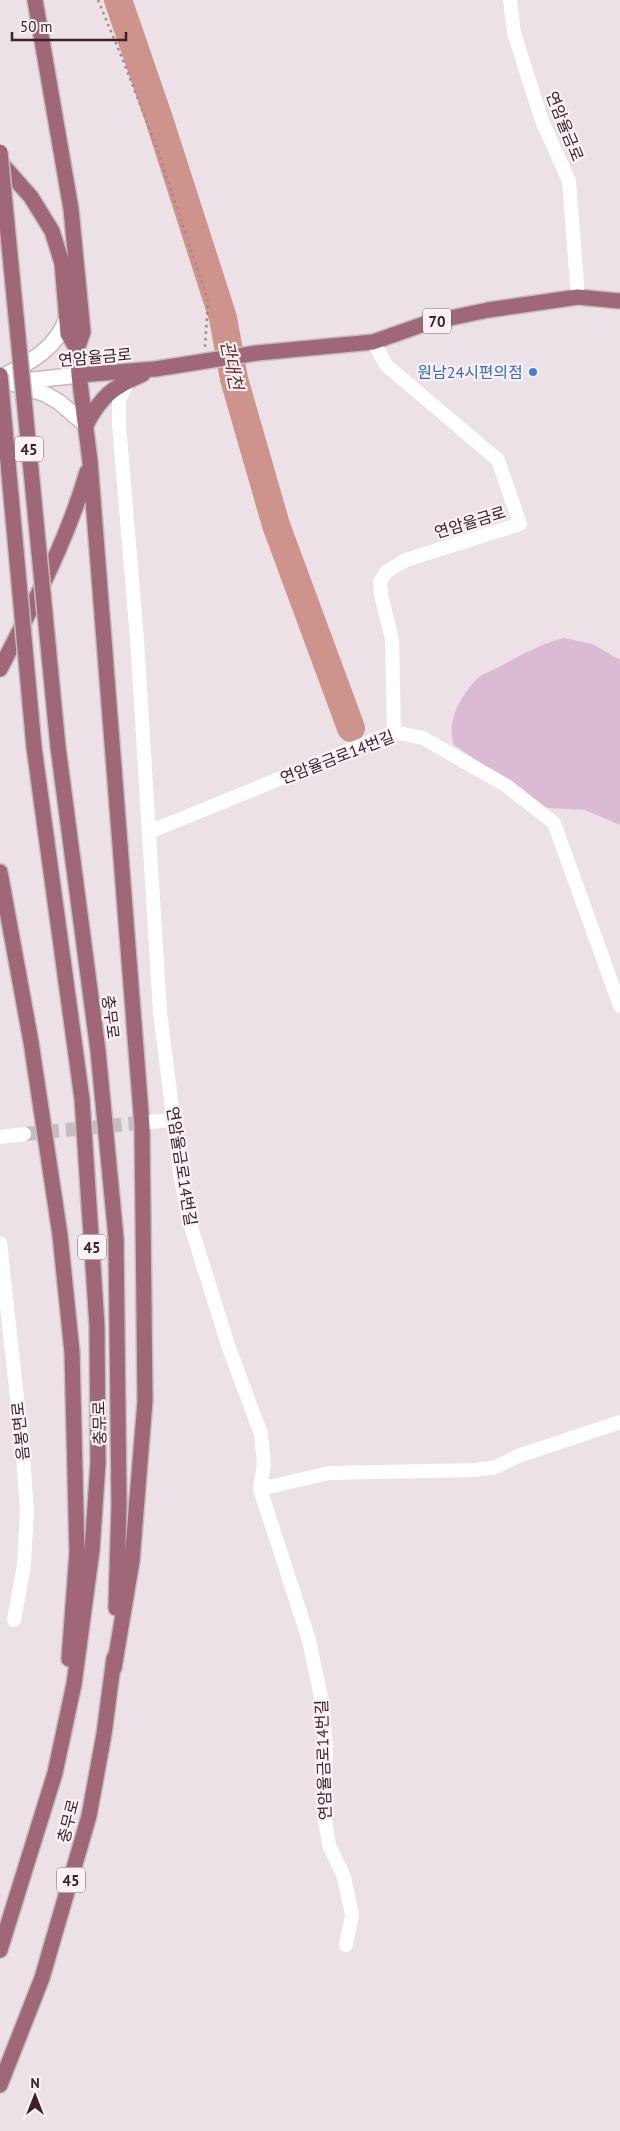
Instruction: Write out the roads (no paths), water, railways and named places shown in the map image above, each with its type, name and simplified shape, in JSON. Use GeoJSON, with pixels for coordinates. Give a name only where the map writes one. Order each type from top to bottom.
{"type":"FeatureCollection","features":[{"type":"Feature","properties":{"kind":"main road"},"geometry":{"type":"LineString","coordinates":[[35,0],[71,209],[83,332],[78,349],[79,375],[90,461],[142,1126],[145,1401],[132,1561],[114,1668]]}},
{"type":"Feature","properties":{"kind":"main road","name":"충무로"},"geometry":{"type":"LineString","coordinates":[[0,152],[58,747],[98,1051],[116,1238],[119,1505],[114,1668],[104,1734],[86,1824],[42,1978],[0,2085]]}},
{"type":"Feature","properties":{"kind":"main road"},"geometry":{"type":"LineString","coordinates":[[0,162],[31,197],[52,230],[62,263],[68,334],[78,349]]}},
{"type":"Feature","properties":{"kind":"main road","name":"70"},"geometry":{"type":"LineString","coordinates":[[373,342],[427,323],[488,310],[578,297],[620,301]]}},
{"type":"Feature","properties":{"kind":"main road","name":"연암율금로"},"geometry":{"type":"LineString","coordinates":[[79,375],[154,369],[223,358],[373,342]]}},
{"type":"Feature","properties":{"kind":"main road"},"geometry":{"type":"LineString","coordinates":[[86,425],[97,405],[111,390],[154,369]]}},
{"type":"Feature","properties":{"kind":"main road","name":"충무로"},"geometry":{"type":"LineString","coordinates":[[0,1950],[34,1845],[60,1748],[74,1684],[92,1550],[98,1463],[97,1326],[82,1099],[34,747],[3,380]]}},
{"type":"Feature","properties":{"kind":"main road"},"geometry":{"type":"LineString","coordinates":[[0,669],[68,530],[78,504],[90,461]]}},
{"type":"Feature","properties":{"kind":"main road"},"geometry":{"type":"LineString","coordinates":[[0,872],[30,1042],[60,1235],[72,1352],[78,1553],[60,1748]]}},
{"type":"Feature","properties":{"kind":"street","name":"연암율금로"},"geometry":{"type":"LineString","coordinates":[[510,0],[514,33],[542,122],[569,182],[578,297]]}},
{"type":"Feature","properties":{"kind":"street"},"geometry":{"type":"LineString","coordinates":[[3,380],[41,356],[63,330],[66,318]]}},
{"type":"Feature","properties":{"kind":"street","name":"연암율금로"},"geometry":{"type":"LineString","coordinates":[[373,342],[387,366],[498,460],[520,524],[406,560],[386,572],[380,582],[381,595],[392,639],[394,732]]}},
{"type":"Feature","properties":{"kind":"street","name":"연암율금로"},"geometry":{"type":"LineString","coordinates":[[3,380],[79,375]]}},
{"type":"Feature","properties":{"kind":"street"},"geometry":{"type":"LineString","coordinates":[[3,380],[45,394],[59,402],[86,425]]}},
{"type":"Feature","properties":{"kind":"street","name":"연암율금로14번길"},"geometry":{"type":"LineString","coordinates":[[128,381],[119,400],[118,424],[137,639],[160,1012],[180,1180],[192,1230],[228,1348],[261,1434],[264,1464],[260,1489],[309,1640],[322,1702],[326,1750],[324,1814],[329,1845],[344,1877],[352,1915],[346,1945]]}},
{"type":"Feature","properties":{"kind":"street","name":"연암율금로14번길"},"geometry":{"type":"LineString","coordinates":[[149,832],[394,732],[423,738],[507,786],[554,823],[620,1006]]}},
{"type":"Feature","properties":{"kind":"street"},"geometry":{"type":"LineString","coordinates":[[149,1122],[173,1120]]}},
{"type":"Feature","properties":{"kind":"street"},"geometry":{"type":"LineString","coordinates":[[0,1137],[24,1134]]}},
{"type":"Feature","properties":{"kind":"street","name":"음봉면로"},"geometry":{"type":"LineString","coordinates":[[0,1242],[22,1443],[27,1511],[24,1565],[14,1620]]}},
{"type":"Feature","properties":{"kind":"street"},"geometry":{"type":"LineString","coordinates":[[260,1489],[328,1473],[475,1470],[496,1467],[518,1456],[620,1422]]}},
{"type":"Feature","properties":{"kind":"waterway","name":"관대천"},"geometry":{"type":"LineString","coordinates":[[118,0],[159,119],[223,318],[234,379],[276,525],[351,728]]}},
{"type":"Feature","properties":{"kind":"tunnel"},"geometry":{"type":"LineString","coordinates":[[24,1134],[149,1122]]}},
{"type":"Feature","properties":{"kind":"place","name":"원남24시편의점"},"geometry":{"type":"Point","coordinates":[533,372]}}]}
